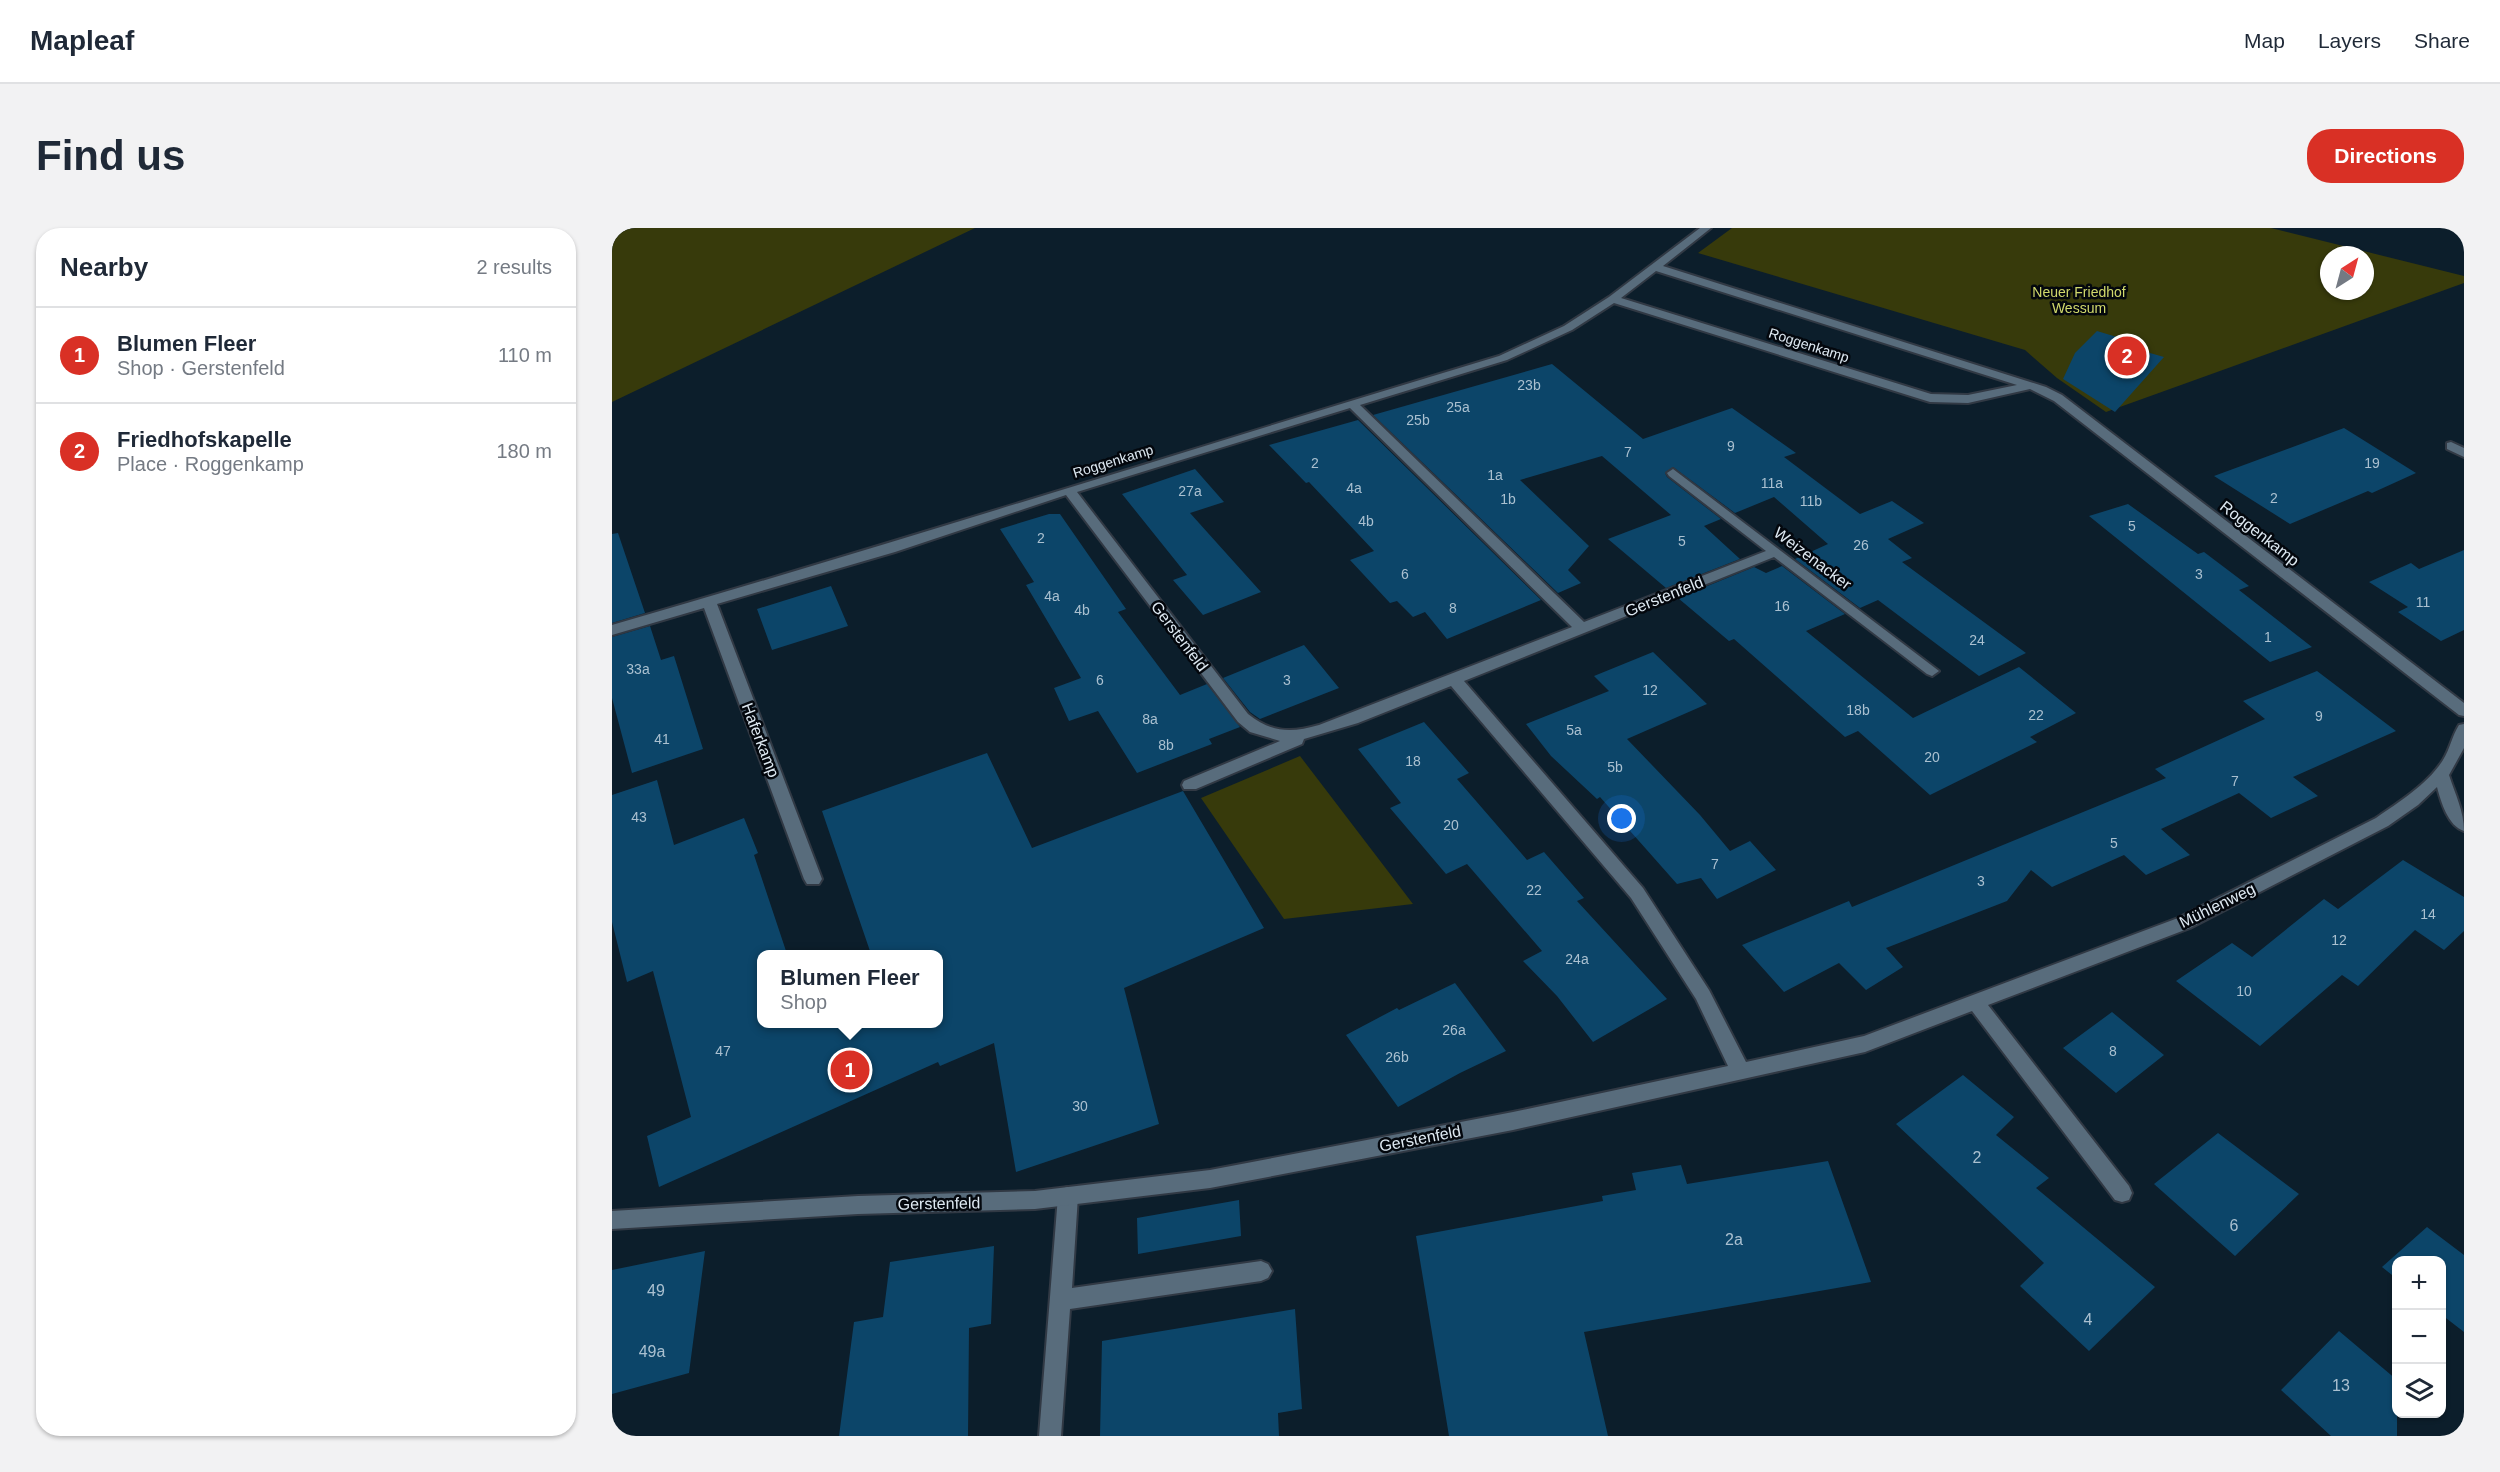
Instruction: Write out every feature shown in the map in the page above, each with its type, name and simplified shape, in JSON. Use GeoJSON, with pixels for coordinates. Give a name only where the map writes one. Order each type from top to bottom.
{"type":"FeatureCollection","features":[{"type":"Feature","properties":{"kind":"street","name":"Roggenkamp"},"geometry":{"type":"LineString","coordinates":[[612,630],[890,549],[1069,490],[1503,358],[1568,328],[1613,299],[1706,228]]}},
{"type":"Feature","properties":{"kind":"street","name":"Roggenkamp"},"geometry":{"type":"LineString","coordinates":[[1655,267],[2033,386],[2058,398],[2464,711]]}},
{"type":"Feature","properties":{"kind":"street","name":"Roggenkamp"},"geometry":{"type":"LineString","coordinates":[[1613,299],[1930,398],[1968,399],[2033,386]]}},
{"type":"Feature","properties":{"kind":"street"},"geometry":{"type":"LineString","coordinates":[[1351,404],[1582,628]]}},
{"type":"Feature","properties":{"kind":"street"},"geometry":{"type":"LineString","coordinates":[[2451,446],[2464,453]]}},
{"type":"Feature","properties":{"kind":"street","name":"Weizenacker"},"geometry":{"type":"LineString","coordinates":[[1672,473],[1932,671]]}},
{"type":"Feature","properties":{"kind":"street","name":"Gerstenfeld"},"geometry":{"type":"LineString","coordinates":[[1069,490],[1251,726],[1268,735],[1287,738],[1317,732]]}},
{"type":"Feature","properties":{"kind":"street","name":"Gerstenfeld"},"geometry":{"type":"LineString","coordinates":[[1190,785],[1317,732],[1774,552]]}},
{"type":"Feature","properties":{"kind":"street","name":"Haferkamp"},"geometry":{"type":"LineString","coordinates":[[709,602],[813,879]]}},
{"type":"Feature","properties":{"kind":"street"},"geometry":{"type":"LineString","coordinates":[[1454,679],[1637,893],[1703,995],[1740,1070]]}},
{"type":"Feature","properties":{"kind":"street","name":"Mühlenweg"},"geometry":{"type":"LineString","coordinates":[[1740,1070],[1865,1044],[2184,923],[2382,822],[2412,801],[2441,774],[2451,761],[2464,729]]}},
{"type":"Feature","properties":{"kind":"street"},"geometry":{"type":"LineString","coordinates":[[2441,774],[2450,805],[2464,825]]}},
{"type":"Feature","properties":{"kind":"street"},"geometry":{"type":"LineString","coordinates":[[1976,1003],[2122,1193]]}},
{"type":"Feature","properties":{"kind":"street","name":"Gerstenfeld"},"geometry":{"type":"LineString","coordinates":[[612,1220],[858,1205],[1035,1200],[1210,1179],[1513,1121],[1740,1070]]}},
{"type":"Feature","properties":{"kind":"street"},"geometry":{"type":"LineString","coordinates":[[1050,1436],[1068,1196]]}},
{"type":"Feature","properties":{"kind":"street"},"geometry":{"type":"LineString","coordinates":[[1061,1300],[1261,1271]]}},
{"type":"Feature","properties":{"kind":"green space"},"geometry":{"type":"Polygon","coordinates":[[[612,228],[975,228],[612,402],[612,228]]]}},
{"type":"Feature","properties":{"kind":"green space","name":"Neuer Friedhof Wessum"},"geometry":{"type":"Polygon","coordinates":[[[1732,228],[2271,228],[2343,246],[2320,246],[2320,300],[2374,300],[2374,254],[2464,276],[2464,283],[2106,412],[2057,378],[2025,350],[1698,253],[1732,228]]]}},
{"type":"Feature","properties":{"kind":"green space"},"geometry":{"type":"Polygon","coordinates":[[[1300,756],[1413,904],[1284,919],[1201,798],[1300,756]]]}},
{"type":"Feature","properties":{"kind":"building"},"geometry":{"type":"Polygon","coordinates":[[[2097,331],[2140,344],[2136,349],[2164,357],[2115,412],[2063,379],[2075,353],[2097,331]]]}},
{"type":"Feature","properties":{"kind":"building"},"geometry":{"type":"Polygon","coordinates":[[[1552,364],[1643,439],[1732,408],[1796,453],[1784,457],[1860,514],[1892,501],[1924,523],[1888,539],[1912,558],[1902,562],[2026,653],[1979,676],[1878,600],[1860,608],[1795,559],[1828,544],[1774,497],[1735,513],[1673,467],[1665,473],[1667,477],[1721,519],[1704,526],[1740,559],[1666,588],[1608,539],[1671,515],[1602,456],[1520,480],[1589,546],[1568,570],[1581,583],[1558,593],[1373,415],[1552,364]]]}},
{"type":"Feature","properties":{"kind":"building"},"geometry":{"type":"Polygon","coordinates":[[[1358,420],[1541,600],[1447,639],[1425,612],[1413,617],[1397,601],[1390,603],[1350,560],[1374,551],[1309,482],[1306,483],[1269,445],[1358,420]]]}},
{"type":"Feature","properties":{"kind":"building"},"geometry":{"type":"Polygon","coordinates":[[[2344,428],[2416,473],[2372,493],[2368,491],[2290,524],[2214,476],[2344,428]]]}},
{"type":"Feature","properties":{"kind":"building"},"geometry":{"type":"Polygon","coordinates":[[[1195,469],[1224,502],[1190,513],[1261,592],[1203,615],[1173,580],[1187,575],[1122,494],[1195,469]]]}},
{"type":"Feature","properties":{"kind":"building"},"geometry":{"type":"Polygon","coordinates":[[[2128,504],[2198,554],[2204,552],[2249,586],[2239,590],[2312,647],[2270,662],[2089,516],[2128,504]]]}},
{"type":"Feature","properties":{"kind":"building"},"geometry":{"type":"Polygon","coordinates":[[[1049,514],[1060,514],[1126,609],[1118,612],[1180,695],[1207,684],[1240,727],[1209,739],[1212,744],[1137,773],[1098,711],[1069,721],[1054,688],[1081,678],[1026,585],[1034,582],[1000,529],[1049,514]]]}},
{"type":"Feature","properties":{"kind":"building"},"geometry":{"type":"Polygon","coordinates":[[[618,533],[645,613],[612,623],[612,534],[618,533]]]}},
{"type":"Feature","properties":{"kind":"building"},"geometry":{"type":"Polygon","coordinates":[[[2464,550],[2464,630],[2441,641],[2398,612],[2408,607],[2369,582],[2411,563],[2419,569],[2464,550]]]}},
{"type":"Feature","properties":{"kind":"building"},"geometry":{"type":"Polygon","coordinates":[[[1782,566],[1845,614],[1806,631],[1913,718],[2019,667],[2076,713],[2030,737],[2037,742],[1930,795],[1858,731],[1845,737],[1734,639],[1729,641],[1678,598],[1754,567],[1766,573],[1782,566]]]}},
{"type":"Feature","properties":{"kind":"building"},"geometry":{"type":"Polygon","coordinates":[[[831,586],[848,626],[772,650],[757,609],[831,586]]]}},
{"type":"Feature","properties":{"kind":"building"},"geometry":{"type":"Polygon","coordinates":[[[650,626],[661,660],[674,656],[703,749],[632,773],[612,698],[612,637],[650,626]]]}},
{"type":"Feature","properties":{"kind":"building"},"geometry":{"type":"Polygon","coordinates":[[[1304,645],[1339,688],[1260,719],[1250,712],[1223,678],[1304,645]]]}},
{"type":"Feature","properties":{"kind":"building"},"geometry":{"type":"Polygon","coordinates":[[[1653,652],[1707,704],[1627,739],[1700,815],[1730,851],[1750,841],[1776,870],[1717,899],[1701,878],[1677,884],[1600,797],[1597,799],[1551,756],[1526,724],[1609,691],[1594,676],[1653,652]]]}},
{"type":"Feature","properties":{"kind":"building"},"geometry":{"type":"Polygon","coordinates":[[[2317,671],[2396,731],[2293,777],[2318,796],[2271,818],[2239,793],[2161,829],[2190,855],[2146,875],[2124,855],[2052,887],[2031,870],[2007,901],[1886,948],[1903,967],[1866,990],[1839,963],[1784,992],[1742,945],[1849,901],[1852,907],[2166,778],[2155,769],[2265,719],[2243,701],[2317,671]]]}},
{"type":"Feature","properties":{"kind":"building"},"geometry":{"type":"Polygon","coordinates":[[[1424,722],[1469,773],[1457,779],[1527,860],[1544,852],[1584,898],[1577,901],[1667,999],[1593,1042],[1557,996],[1523,961],[1542,951],[1467,864],[1446,874],[1390,808],[1401,803],[1358,749],[1424,722]]]}},
{"type":"Feature","properties":{"kind":"building"},"geometry":{"type":"Polygon","coordinates":[[[987,753],[1032,848],[1183,791],[1264,928],[1124,988],[1159,1124],[1016,1172],[994,1043],[940,1066],[938,1062],[659,1187],[647,1136],[691,1117],[653,971],[627,982],[612,922],[612,795],[657,780],[674,845],[744,818],[758,853],[754,855],[786,950],[757,950],[757,1028],[943,1028],[943,950],[870,950],[822,811],[987,753]]]}},
{"type":"Feature","properties":{"kind":"building"},"geometry":{"type":"Polygon","coordinates":[[[2403,860],[2464,897],[2464,931],[2444,950],[2415,930],[2358,986],[2342,975],[2260,1046],[2176,981],[2232,943],[2252,957],[2324,899],[2338,909],[2403,860]]]}},
{"type":"Feature","properties":{"kind":"building"},"geometry":{"type":"Polygon","coordinates":[[[1455,983],[1506,1051],[1398,1107],[1346,1035],[1397,1008],[1399,1010],[1455,983]]]}},
{"type":"Feature","properties":{"kind":"building"},"geometry":{"type":"Polygon","coordinates":[[[2112,1012],[2164,1055],[2116,1093],[2063,1048],[2112,1012]]]}},
{"type":"Feature","properties":{"kind":"building"},"geometry":{"type":"Polygon","coordinates":[[[1963,1075],[2014,1117],[1996,1135],[2049,1178],[2036,1188],[2155,1287],[2089,1351],[2020,1286],[2044,1263],[1896,1124],[1963,1075]]]}},
{"type":"Feature","properties":{"kind":"building"},"geometry":{"type":"Polygon","coordinates":[[[2218,1133],[2299,1194],[2235,1256],[2154,1184],[2218,1133]]]}},
{"type":"Feature","properties":{"kind":"building"},"geometry":{"type":"Polygon","coordinates":[[[1828,1161],[1871,1282],[1584,1332],[1608,1436],[1449,1436],[1416,1236],[1603,1201],[1602,1196],[1636,1190],[1632,1173],[1681,1165],[1687,1184],[1828,1161]]]}},
{"type":"Feature","properties":{"kind":"building"},"geometry":{"type":"Polygon","coordinates":[[[1239,1200],[1241,1236],[1138,1254],[1137,1218],[1239,1200]]]}},
{"type":"Feature","properties":{"kind":"building"},"geometry":{"type":"Polygon","coordinates":[[[2427,1227],[2464,1255],[2464,1332],[2446,1318],[2446,1256],[2394,1256],[2427,1227]]]}},
{"type":"Feature","properties":{"kind":"building"},"geometry":{"type":"Polygon","coordinates":[[[994,1246],[991,1324],[969,1328],[968,1436],[839,1436],[854,1322],[883,1317],[890,1262],[994,1246]]]}},
{"type":"Feature","properties":{"kind":"building"},"geometry":{"type":"Polygon","coordinates":[[[705,1251],[689,1373],[612,1394],[612,1270],[705,1251]]]}},
{"type":"Feature","properties":{"kind":"building"},"geometry":{"type":"Polygon","coordinates":[[[2392,1258],[2392,1275],[2382,1267],[2392,1258]]]}},
{"type":"Feature","properties":{"kind":"building"},"geometry":{"type":"Polygon","coordinates":[[[1295,1309],[1302,1409],[1278,1413],[1279,1436],[1100,1436],[1102,1341],[1295,1309]]]}},
{"type":"Feature","properties":{"kind":"building"},"geometry":{"type":"Polygon","coordinates":[[[2339,1331],[2392,1376],[2392,1418],[2397,1418],[2397,1436],[2331,1436],[2281,1390],[2339,1331]]]}},
{"type":"Feature","properties":{"kind":"place","name":"Friedhofskapelle"},"geometry":{"type":"Point","coordinates":[2127,356]}},
{"type":"Feature","properties":{"kind":"place","name":"Blumen Fleer"},"geometry":{"type":"Point","coordinates":[850,1070]}}]}
